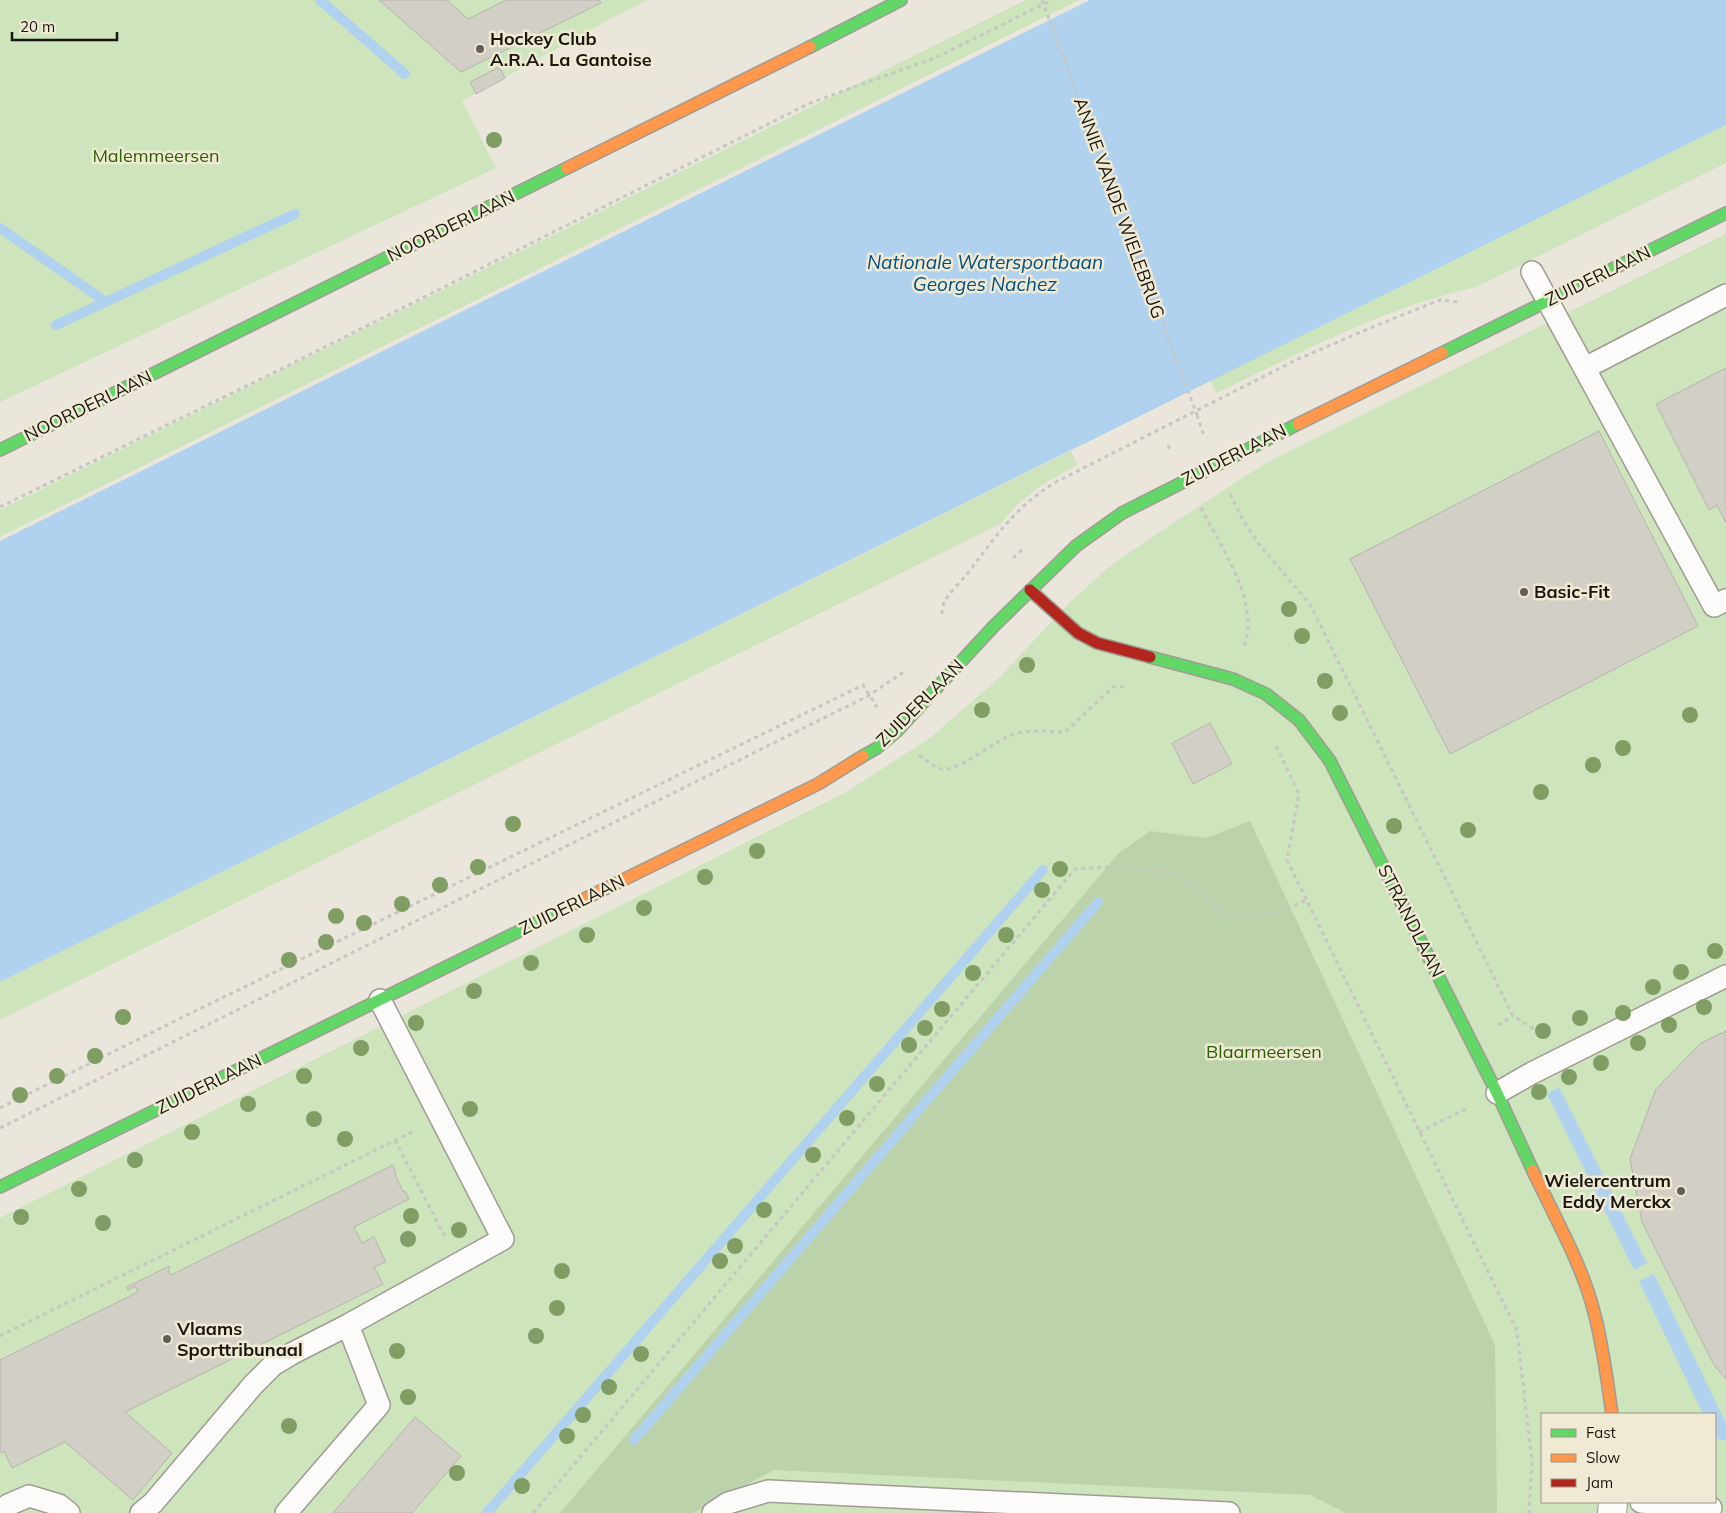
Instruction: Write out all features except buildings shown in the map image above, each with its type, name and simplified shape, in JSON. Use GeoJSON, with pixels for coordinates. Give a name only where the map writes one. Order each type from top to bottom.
{"type":"FeatureCollection","features":[{"type":"Feature","properties":{"kind":"street","name":"NOORDERLAAN"},"geometry":{"type":"LineString","coordinates":[[0,450],[779,63],[901,0]]}},
{"type":"Feature","properties":{"kind":"street","name":"ZUIDERLAAN"},"geometry":{"type":"LineString","coordinates":[[0,1187],[810,788],[877,748],[896,732],[993,627],[1030,590],[1076,546],[1122,513],[1215,465],[1726,213]]}},
{"type":"Feature","properties":{"kind":"street","name":"STRANDLAAN"},"geometry":{"type":"LineString","coordinates":[[1030,590],[1078,633],[1097,643],[1233,679],[1266,694],[1299,720],[1330,761],[1497,1092],[1578,1266],[1594,1310],[1604,1356],[1612,1413]]}},
{"type":"Feature","properties":{"kind":"lane"},"geometry":{"type":"LineString","coordinates":[[1532,272],[1714,606],[1726,600]]}},
{"type":"Feature","properties":{"kind":"lane"},"geometry":{"type":"LineString","coordinates":[[1584,368],[1726,295]]}},
{"type":"Feature","properties":{"kind":"lane"},"geometry":{"type":"LineString","coordinates":[[1497,1092],[1726,976]]}},
{"type":"Feature","properties":{"kind":"lane"},"geometry":{"type":"LineString","coordinates":[[140,1513],[153,1503],[253,1385],[273,1365],[293,1352],[348,1325],[503,1239],[380,1000]]}},
{"type":"Feature","properties":{"kind":"lane"},"geometry":{"type":"LineString","coordinates":[[286,1513],[379,1405],[348,1325]]}},
{"type":"Feature","properties":{"kind":"lane"},"geometry":{"type":"LineString","coordinates":[[712,1513],[728,1503],[768,1491],[1229,1513]]}},
{"type":"Feature","properties":{"kind":"lane"},"geometry":{"type":"LineString","coordinates":[[0,1512],[8,1505],[29,1496],[58,1505],[69,1513]]}},
{"type":"Feature","properties":{"kind":"lane"},"geometry":{"type":"LineString","coordinates":[[1653,1503],[1711,1508]]}},
{"type":"Feature","properties":{"kind":"path","name":"ANNIE VANDE WIELEBRUG"},"geometry":{"type":"LineString","coordinates":[[1042,0],[1197,415]]}},
{"type":"Feature","properties":{"kind":"path"},"geometry":{"type":"LineString","coordinates":[[0,507],[279,370],[810,103],[936,58],[1052,0]]}},
{"type":"Feature","properties":{"kind":"path"},"geometry":{"type":"LineString","coordinates":[[942,614],[944,601],[1016,512],[1036,494],[1056,482],[1296,360],[1440,300],[1459,302]]}},
{"type":"Feature","properties":{"kind":"path"},"geometry":{"type":"LineString","coordinates":[[1215,465],[1243,520],[1258,543],[1310,604],[1513,1016],[1573,1053]]}},
{"type":"Feature","properties":{"kind":"path"},"geometry":{"type":"LineString","coordinates":[[0,1108],[862,686]]}},
{"type":"Feature","properties":{"kind":"path"},"geometry":{"type":"LineString","coordinates":[[1274,742],[1299,794],[1287,860],[1517,1331],[1532,1462],[1529,1513]]}},
{"type":"Feature","properties":{"kind":"path"},"geometry":{"type":"LineString","coordinates":[[0,1128],[722,769]]}},
{"type":"Feature","properties":{"kind":"path"},"geometry":{"type":"LineString","coordinates":[[534,1513],[1075,869],[1122,866],[1180,875],[1230,920],[1273,914],[1307,900]]}},
{"type":"Feature","properties":{"kind":"path"},"geometry":{"type":"LineString","coordinates":[[1419,1132],[1497,1092]]}},
{"type":"Feature","properties":{"kind":"path"},"geometry":{"type":"LineString","coordinates":[[0,1336],[440,1117]]}},
{"type":"Feature","properties":{"kind":"path"},"geometry":{"type":"LineString","coordinates":[[395,1140],[459,1263]]}},
{"type":"Feature","properties":{"kind":"green space","name":"Malemmeersen"},"geometry":{"type":"Polygon","coordinates":[[[0,0],[648,0],[462,101],[496,168],[0,402],[0,0]]]}},
{"type":"Feature","properties":{"kind":"green space"},"geometry":{"type":"Polygon","coordinates":[[[1026,0],[1079,0],[0,537],[0,510],[1026,0]]]}},
{"type":"Feature","properties":{"kind":"green space"},"geometry":{"type":"Polygon","coordinates":[[[1726,125],[1726,163],[1476,287],[1409,306],[1344,332],[1217,393],[1210,381],[1726,125]]]}},
{"type":"Feature","properties":{"kind":"green space","name":"Blaarmeersen"},"geometry":{"type":"Polygon","coordinates":[[[1726,234],[1726,1513],[0,1513],[0,1218],[848,791],[930,738],[999,678],[1066,606],[1109,567],[1266,463],[1726,234]]]}},
{"type":"Feature","properties":{"kind":"green space"},"geometry":{"type":"Polygon","coordinates":[[[1071,451],[1077,465],[1040,486],[1017,505],[1000,524],[0,1020],[0,982],[1071,451]]]}},
{"type":"Feature","properties":{"kind":"green space"},"geometry":{"type":"Polygon","coordinates":[[[1250,821],[1495,1345],[1497,1513],[1346,1513],[1310,1495],[774,1470],[693,1513],[560,1513],[1119,853],[1150,831],[1207,838],[1250,821]]]}},
{"type":"Feature","properties":{"kind":"water","name":"Nationale Watersportbaan Georges Nachez"},"geometry":{"type":"Polygon","coordinates":[[[1090,0],[1726,0],[1726,125],[0,982],[0,541],[1090,0]]]}},
{"type":"Feature","properties":{"kind":"water"},"geometry":{"type":"Polygon","coordinates":[[[1559,1087],[1647,1263],[1634,1270],[1547,1094],[1559,1087]]]}},
{"type":"Feature","properties":{"kind":"water"},"geometry":{"type":"Polygon","coordinates":[[[1654,1274],[1726,1423],[1726,1441],[1716,1438],[1716,1413],[1703,1413],[1639,1281],[1654,1274]]]}},
{"type":"Feature","properties":{"kind":"waterway"},"geometry":{"type":"LineString","coordinates":[[320,0],[405,74]]}},
{"type":"Feature","properties":{"kind":"waterway"},"geometry":{"type":"LineString","coordinates":[[56,325],[295,214]]}},
{"type":"Feature","properties":{"kind":"waterway"},"geometry":{"type":"LineString","coordinates":[[0,228],[106,302]]}},
{"type":"Feature","properties":{"kind":"waterway"},"geometry":{"type":"LineString","coordinates":[[487,1513],[1043,870]]}},
{"type":"Feature","properties":{"kind":"waterway"},"geometry":{"type":"LineString","coordinates":[[634,1440],[1098,902]]}},
{"type":"Feature","properties":{"kind":"traffic: fast"},"geometry":{"type":"LineString","coordinates":[[810,47],[901,0]]}},
{"type":"Feature","properties":{"kind":"traffic: fast"},"geometry":{"type":"LineString","coordinates":[[0,450],[567,168]]}},
{"type":"Feature","properties":{"kind":"traffic: fast"},"geometry":{"type":"LineString","coordinates":[[1442,353],[1726,213]]}},
{"type":"Feature","properties":{"kind":"traffic: fast"},"geometry":{"type":"LineString","coordinates":[[863,756],[877,748],[896,732],[993,627],[1076,546],[1122,513],[1298,424]]}},
{"type":"Feature","properties":{"kind":"traffic: fast"},"geometry":{"type":"LineString","coordinates":[[1150,657],[1233,679],[1266,694],[1299,720],[1330,761],[1497,1093],[1533,1171]]}},
{"type":"Feature","properties":{"kind":"traffic: fast"},"geometry":{"type":"LineString","coordinates":[[0,1187],[568,907]]}},
{"type":"Feature","properties":{"kind":"traffic: slow"},"geometry":{"type":"LineString","coordinates":[[567,168],[810,47]]}},
{"type":"Feature","properties":{"kind":"traffic: slow"},"geometry":{"type":"LineString","coordinates":[[1298,424],[1442,353]]}},
{"type":"Feature","properties":{"kind":"traffic: slow"},"geometry":{"type":"LineString","coordinates":[[568,907],[818,784],[863,756]]}},
{"type":"Feature","properties":{"kind":"traffic: slow"},"geometry":{"type":"LineString","coordinates":[[1533,1171],[1567,1240],[1589,1294],[1605,1363],[1612,1413]]}},
{"type":"Feature","properties":{"kind":"traffic: jam"},"geometry":{"type":"LineString","coordinates":[[1030,590],[1078,633],[1097,643],[1150,657]]}},
{"type":"Feature","properties":{"kind":"place","name":"Hockey Club A.R.A. La Gantoise"},"geometry":{"type":"Point","coordinates":[480,49]}},
{"type":"Feature","properties":{"kind":"place","name":"Basic-Fit"},"geometry":{"type":"Point","coordinates":[1524,592]}},
{"type":"Feature","properties":{"kind":"place","name":"Wielercentrum Eddy Merckx"},"geometry":{"type":"Point","coordinates":[1681,1191]}},
{"type":"Feature","properties":{"kind":"place","name":"Vlaams Sporttribunaal"},"geometry":{"type":"Point","coordinates":[167,1339]}}]}
